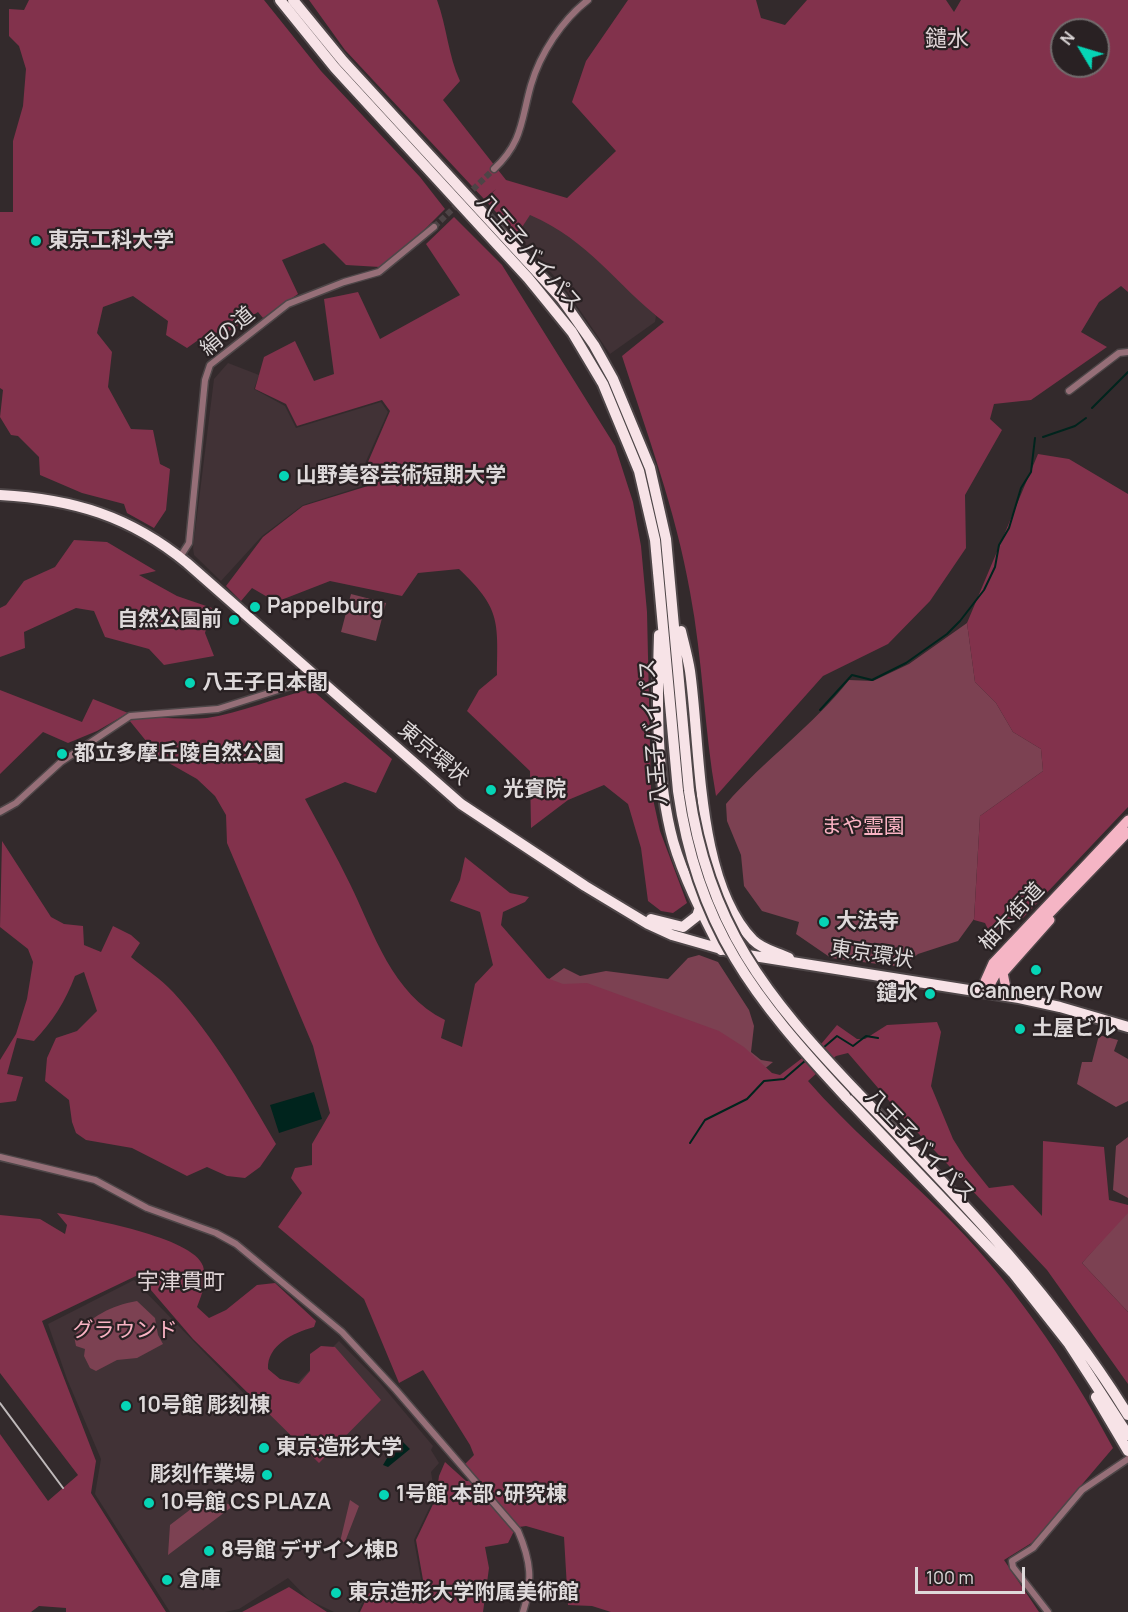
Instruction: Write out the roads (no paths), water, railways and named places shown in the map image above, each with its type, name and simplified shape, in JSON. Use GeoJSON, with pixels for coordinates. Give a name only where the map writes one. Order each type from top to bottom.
{"type":"FeatureCollection","features":[{"type":"Feature","properties":{"kind":"highway","name":"八王子バイパス"},"geometry":{"type":"LineString","coordinates":[[280,0],[335,68],[528,278],[572,332],[603,384],[627,437],[648,504],[660,580],[683,791],[711,884],[748,962],[785,1013],[1020,1266],[1076,1335],[1128,1415]]}},
{"type":"Feature","properties":{"kind":"highway","name":"八王子バイパス"},"geometry":{"type":"LineString","coordinates":[[293,0],[343,61],[537,271],[594,345],[622,398],[650,468],[666,539],[673,593],[686,837],[701,888],[735,961],[777,1021],[1012,1273],[1069,1344],[1128,1435]]}},
{"type":"Feature","properties":{"kind":"highway","name":"東京環状"},"geometry":{"type":"LineString","coordinates":[[0,495],[36,497],[85,507],[129,524],[180,557],[310,674],[461,804],[631,915],[672,935],[735,953],[1019,998]]}},
{"type":"Feature","properties":{"kind":"highway"},"geometry":{"type":"LineString","coordinates":[[660,580],[659,719],[664,792],[673,840],[700,907],[721,950]]}},
{"type":"Feature","properties":{"kind":"highway"},"geometry":{"type":"LineString","coordinates":[[673,593],[690,671],[700,776],[710,840],[722,885],[742,934],[735,953]]}},
{"type":"Feature","properties":{"kind":"highway"},"geometry":{"type":"LineString","coordinates":[[631,915],[683,927],[697,916],[700,907]]}},
{"type":"Feature","properties":{"kind":"highway"},"geometry":{"type":"LineString","coordinates":[[737,919],[753,940],[763,948],[798,963]]}},
{"type":"Feature","properties":{"kind":"highway"},"geometry":{"type":"LineString","coordinates":[[1019,998],[1047,1003],[1128,1027]]}},
{"type":"Feature","properties":{"kind":"highway"},"geometry":{"type":"LineString","coordinates":[[1012,1273],[1070,1355],[1128,1452]]}},
{"type":"Feature","properties":{"kind":"highway"},"geometry":{"type":"LineString","coordinates":[[1076,1335],[1128,1401]]}},
{"type":"Feature","properties":{"kind":"main road","name":"柚木街道"},"geometry":{"type":"LineString","coordinates":[[986,993],[985,981],[993,963],[1128,820]]}},
{"type":"Feature","properties":{"kind":"main road","name":"柚木街道"},"geometry":{"type":"LineString","coordinates":[[986,993],[999,966],[1128,832]]}},
{"type":"Feature","properties":{"kind":"main road"},"geometry":{"type":"LineString","coordinates":[[1019,998],[1006,988],[1003,973],[1047,923],[1065,898]]}},
{"type":"Feature","properties":{"kind":"street"},"geometry":{"type":"LineString","coordinates":[[494,169],[517,142],[532,83],[551,43],[562,25],[588,0]]}},
{"type":"Feature","properties":{"kind":"street","name":"絹の道"},"geometry":{"type":"LineString","coordinates":[[180,557],[189,543],[205,380],[210,365],[288,304],[344,282],[379,273],[434,226]]}},
{"type":"Feature","properties":{"kind":"street"},"geometry":{"type":"LineString","coordinates":[[1069,391],[1119,353],[1128,352]]}},
{"type":"Feature","properties":{"kind":"street"},"geometry":{"type":"LineString","coordinates":[[0,812],[16,803],[62,762],[130,716],[218,709],[294,685],[310,674]]}},
{"type":"Feature","properties":{"kind":"street"},"geometry":{"type":"LineString","coordinates":[[0,1157],[95,1180],[147,1208],[225,1237],[342,1332],[396,1390],[518,1531],[529,1557],[531,1571],[531,1585],[523,1612]]}},
{"type":"Feature","properties":{"kind":"street"},"geometry":{"type":"LineString","coordinates":[[1048,1612],[1011,1562],[1033,1548],[1082,1490],[1128,1459]]}},
{"type":"Feature","properties":{"kind":"waterway"},"geometry":{"type":"LineString","coordinates":[[1092,408],[1128,372]]}},
{"type":"Feature","properties":{"kind":"waterway"},"geometry":{"type":"LineString","coordinates":[[1043,437],[1075,426],[1086,418]]}},
{"type":"Feature","properties":{"kind":"waterway"},"geometry":{"type":"LineString","coordinates":[[820,710],[852,675],[872,680],[906,663],[947,634],[960,621],[984,590],[995,567],[999,545],[1009,528],[1021,488],[1031,472],[1035,438]]}},
{"type":"Feature","properties":{"kind":"waterway"},"geometry":{"type":"LineString","coordinates":[[823,1048],[837,1036],[853,1046],[866,1036],[878,1038]]}},
{"type":"Feature","properties":{"kind":"waterway"},"geometry":{"type":"LineString","coordinates":[[690,1143],[705,1120],[747,1099],[764,1081],[784,1079],[806,1060]]}},
{"type":"Feature","properties":{"kind":"tunnel"},"geometry":{"type":"LineString","coordinates":[[434,227],[494,169]]}},
{"type":"Feature","properties":{"kind":"railway"},"geometry":{"type":"LineString","coordinates":[[0,1403],[63,1488]]}},
{"type":"Feature","properties":{"kind":"place","name":"東京工科大学"},"geometry":{"type":"Point","coordinates":[36,241]}},
{"type":"Feature","properties":{"kind":"place","name":"山野美容芸術短期大学"},"geometry":{"type":"Point","coordinates":[284,476]}},
{"type":"Feature","properties":{"kind":"place","name":"Pappelburg"},"geometry":{"type":"Point","coordinates":[255,607]}},
{"type":"Feature","properties":{"kind":"place","name":"自然公園前"},"geometry":{"type":"Point","coordinates":[234,620]}},
{"type":"Feature","properties":{"kind":"place","name":"八王子日本閣"},"geometry":{"type":"Point","coordinates":[190,683]}},
{"type":"Feature","properties":{"kind":"place","name":"都立多摩丘陵自然公園"},"geometry":{"type":"Point","coordinates":[62,754]}},
{"type":"Feature","properties":{"kind":"place","name":"光賓院"},"geometry":{"type":"Point","coordinates":[491,790]}},
{"type":"Feature","properties":{"kind":"place","name":"大法寺"},"geometry":{"type":"Point","coordinates":[824,922]}},
{"type":"Feature","properties":{"kind":"place","name":"Cannery Row"},"geometry":{"type":"Point","coordinates":[1036,970]}},
{"type":"Feature","properties":{"kind":"place","name":"鑓水"},"geometry":{"type":"Point","coordinates":[930,994]}},
{"type":"Feature","properties":{"kind":"place","name":"土屋ビル"},"geometry":{"type":"Point","coordinates":[1020,1029]}},
{"type":"Feature","properties":{"kind":"place","name":"10号館 彫刻棟"},"geometry":{"type":"Point","coordinates":[126,1406]}},
{"type":"Feature","properties":{"kind":"place","name":"東京造形大学"},"geometry":{"type":"Point","coordinates":[264,1448]}},
{"type":"Feature","properties":{"kind":"place","name":"彫刻作業場"},"geometry":{"type":"Point","coordinates":[267,1475]}},
{"type":"Feature","properties":{"kind":"place","name":"1号館 本部･研究棟"},"geometry":{"type":"Point","coordinates":[384,1495]}},
{"type":"Feature","properties":{"kind":"place","name":"10号館 CS PLAZA"},"geometry":{"type":"Point","coordinates":[149,1503]}},
{"type":"Feature","properties":{"kind":"place","name":"8号館 デザイン棟B"},"geometry":{"type":"Point","coordinates":[209,1551]}},
{"type":"Feature","properties":{"kind":"place","name":"倉庫"},"geometry":{"type":"Point","coordinates":[167,1580]}},
{"type":"Feature","properties":{"kind":"place","name":"東京造形大学附属美術館"},"geometry":{"type":"Point","coordinates":[336,1593]}},
{"type":"Feature","properties":{"kind":"district","name":"鑓水"},"geometry":{"type":"Point","coordinates":[947,40]}},
{"type":"Feature","properties":{"kind":"district","name":"宇津貫町"},"geometry":{"type":"Point","coordinates":[181,1283]}},
{"type":"Feature","properties":{"kind":"park label","name":"まや霊園"},"geometry":{"type":"Point","coordinates":[863,827]}},
{"type":"Feature","properties":{"kind":"park label","name":"グラウンド"},"geometry":{"type":"Point","coordinates":[125,1331]}}]}
